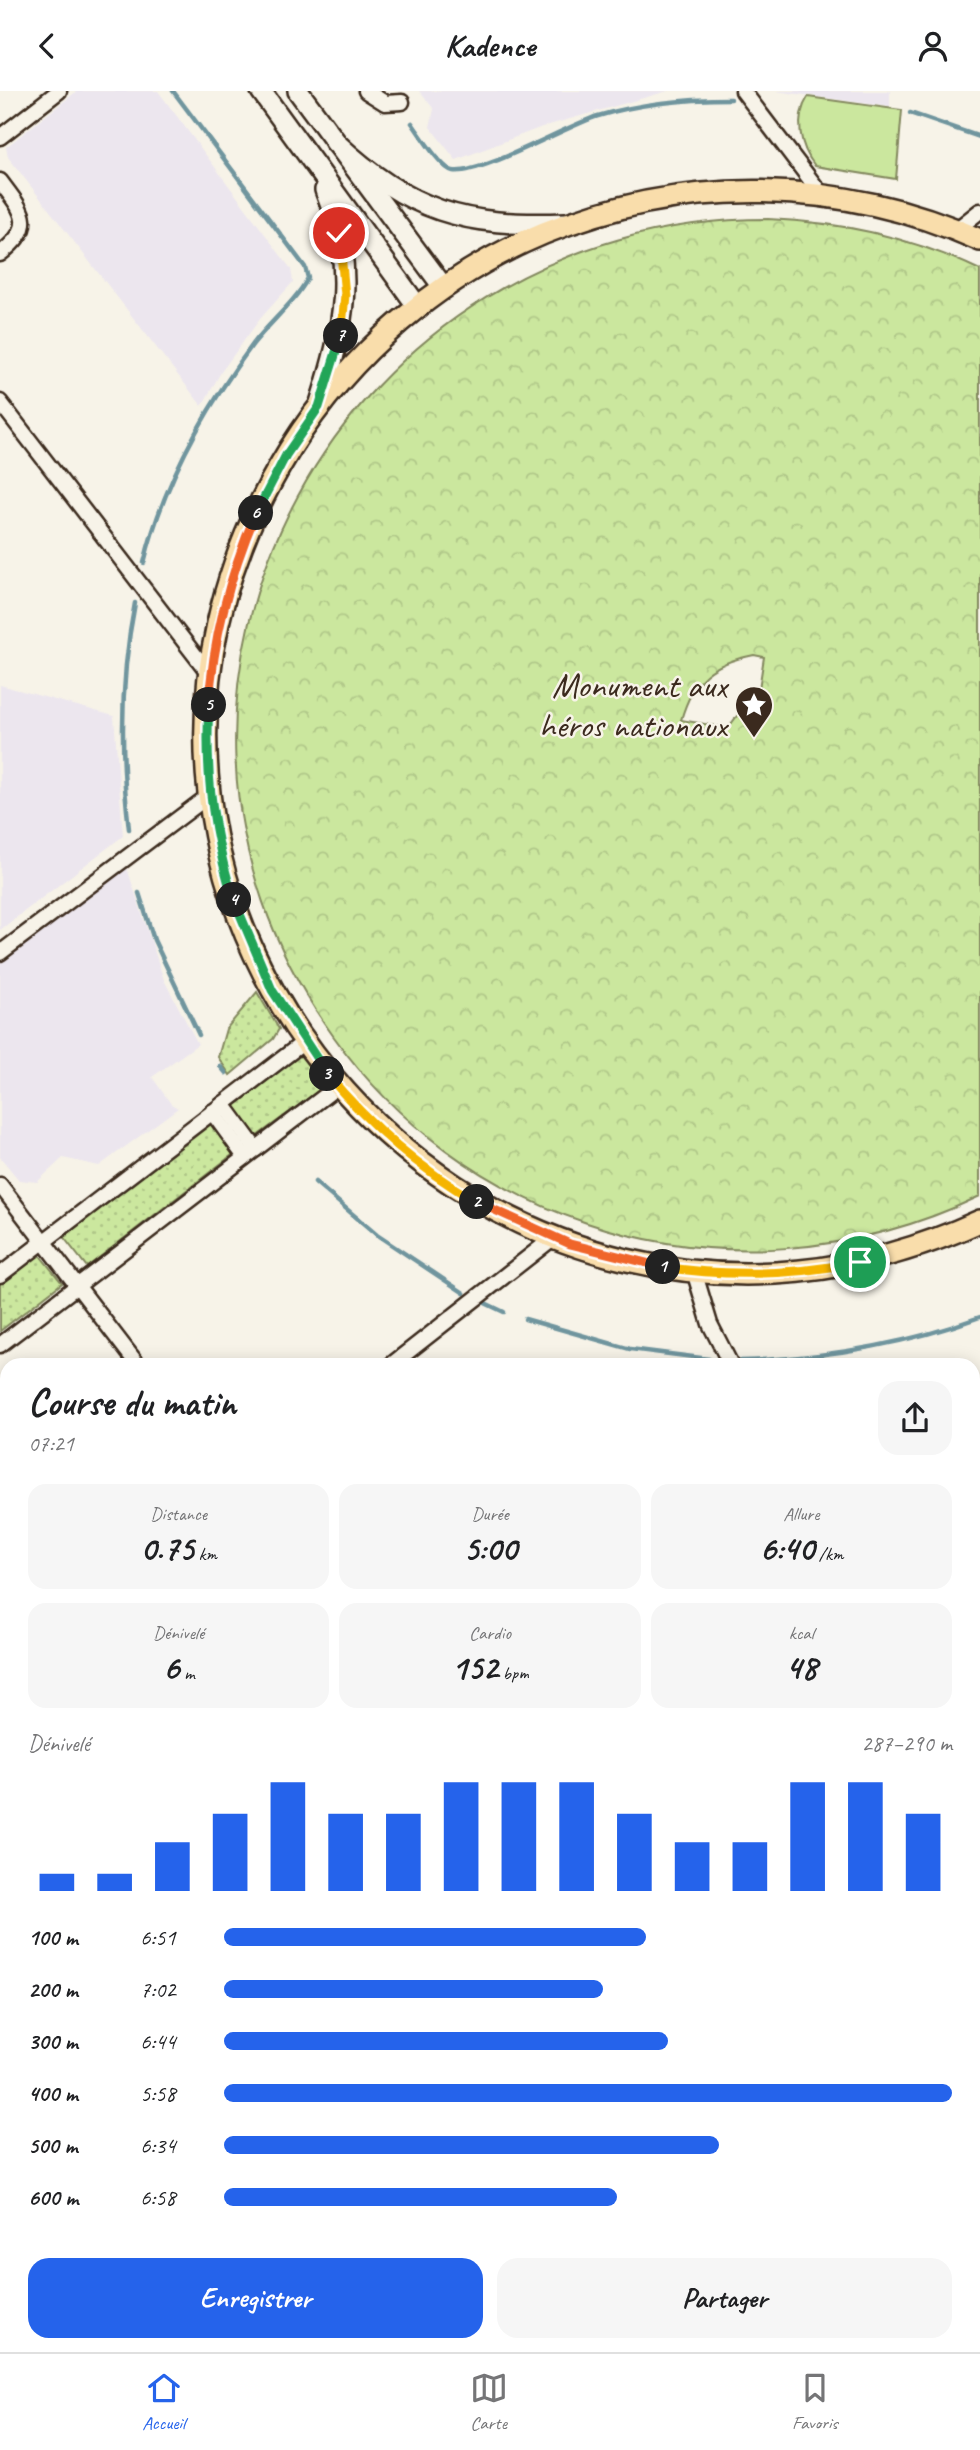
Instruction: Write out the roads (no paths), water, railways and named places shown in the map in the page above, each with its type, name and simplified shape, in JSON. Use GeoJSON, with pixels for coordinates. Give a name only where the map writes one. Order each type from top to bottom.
{"type":"FeatureCollection","features":[{"type":"Feature","properties":{"kind":"main road"},"geometry":{"type":"LineString","coordinates":[[261,91],[418,307]]}},
{"type":"Feature","properties":{"kind":"main road"},"geometry":{"type":"LineString","coordinates":[[298,91],[444,288]]}},
{"type":"Feature","properties":{"kind":"main road"},"geometry":{"type":"LineString","coordinates":[[335,142],[390,188],[435,209],[504,225],[570,223]]}},
{"type":"Feature","properties":{"kind":"main road"},"geometry":{"type":"LineString","coordinates":[[314,164],[334,211],[345,295],[341,334],[319,407]]}},
{"type":"Feature","properties":{"kind":"main road"},"geometry":{"type":"LineString","coordinates":[[980,240],[898,210],[822,195],[759,191],[695,194],[632,205],[570,223],[514,246],[444,288],[365,353],[319,407],[276,472],[243,543],[226,599],[211,676],[208,735],[211,794],[221,855],[242,924],[272,990],[304,1042],[338,1086],[384,1134],[436,1175],[484,1206],[553,1238],[622,1259],[694,1271],[768,1273],[823,1268],[896,1253],[980,1221]]}},
{"type":"Feature","properties":{"kind":"main road"},"geometry":{"type":"LineString","coordinates":[[949,1235],[980,1236]]}},
{"type":"Feature","properties":{"kind":"street"},"geometry":{"type":"LineString","coordinates":[[0,137],[59,91]]}},
{"type":"Feature","properties":{"kind":"street"},"geometry":{"type":"LineString","coordinates":[[366,91],[385,103],[402,102]]}},
{"type":"Feature","properties":{"kind":"street"},"geometry":{"type":"LineString","coordinates":[[743,91],[822,195]]}},
{"type":"Feature","properties":{"kind":"street"},"geometry":{"type":"LineString","coordinates":[[0,181],[21,208],[24,220],[23,231],[17,241],[0,254]]}},
{"type":"Feature","properties":{"kind":"street"},"geometry":{"type":"LineString","coordinates":[[956,230],[980,211]]}},
{"type":"Feature","properties":{"kind":"street"},"geometry":{"type":"LineString","coordinates":[[0,403],[211,676]]}},
{"type":"Feature","properties":{"kind":"street"},"geometry":{"type":"LineString","coordinates":[[0,953],[211,794]]}},
{"type":"Feature","properties":{"kind":"street"},"geometry":{"type":"LineString","coordinates":[[0,1275],[304,1042]]}},
{"type":"Feature","properties":{"kind":"street"},"geometry":{"type":"LineString","coordinates":[[0,1345],[338,1086]]}},
{"type":"Feature","properties":{"kind":"street"},"geometry":{"type":"LineString","coordinates":[[217,1108],[251,1153]]}},
{"type":"Feature","properties":{"kind":"street"},"geometry":{"type":"LineString","coordinates":[[0,1185],[133,1358]]}},
{"type":"Feature","properties":{"kind":"street"},"geometry":{"type":"LineString","coordinates":[[400,1358],[553,1238]]}},
{"type":"Feature","properties":{"kind":"street"},"geometry":{"type":"LineString","coordinates":[[694,1271],[710,1324],[727,1358]]}},
{"type":"Feature","properties":{"kind":"waterway"},"geometry":{"type":"LineString","coordinates":[[144,563],[162,504],[202,421],[253,344],[308,278],[305,267],[173,91]]}},
{"type":"Feature","properties":{"kind":"waterway"},"geometry":{"type":"LineString","coordinates":[[412,123],[431,150],[453,171],[482,166],[598,116],[664,103],[731,99]]}},
{"type":"Feature","properties":{"kind":"waterway"},"geometry":{"type":"LineString","coordinates":[[910,113],[980,137]]}},
{"type":"Feature","properties":{"kind":"waterway"},"geometry":{"type":"LineString","coordinates":[[129,829],[123,716],[126,659],[135,603]]}},
{"type":"Feature","properties":{"kind":"waterway"},"geometry":{"type":"LineString","coordinates":[[139,893],[154,940],[199,1035]]}},
{"type":"Feature","properties":{"kind":"waterway"},"geometry":{"type":"LineString","coordinates":[[220,1066],[226,1073]]}},
{"type":"Feature","properties":{"kind":"waterway"},"geometry":{"type":"LineString","coordinates":[[315,1182],[377,1235],[464,1293]]}},
{"type":"Feature","properties":{"kind":"waterway"},"geometry":{"type":"LineString","coordinates":[[483,1302],[504,1312]]}},
{"type":"Feature","properties":{"kind":"waterway"},"geometry":{"type":"LineString","coordinates":[[787,1358],[892,1343],[980,1317]]}},
{"type":"Feature","properties":{"kind":"waterway"},"geometry":{"type":"LineString","coordinates":[[525,1319],[630,1349],[701,1358]]}},
{"type":"Feature","properties":{"kind":"place","name":"Monument aux héros nationaux"},"geometry":{"type":"Point","coordinates":[754,739]}}]}
